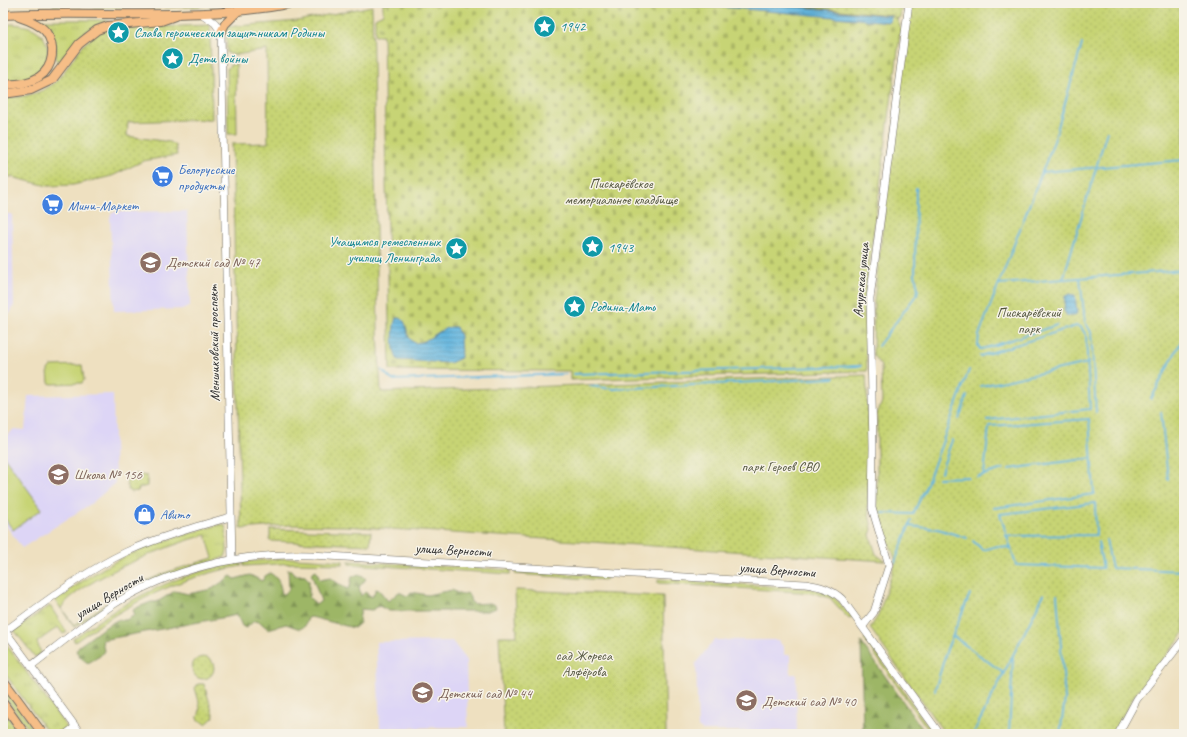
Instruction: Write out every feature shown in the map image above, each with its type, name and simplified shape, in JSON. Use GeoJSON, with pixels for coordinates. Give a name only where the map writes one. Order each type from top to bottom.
{"type":"FeatureCollection","features":[{"type":"Feature","properties":{"kind":"main road"},"geometry":{"type":"LineString","coordinates":[[8,15],[202,14],[238,11],[293,3]]}},
{"type":"Feature","properties":{"kind":"main road"},"geometry":{"type":"LineString","coordinates":[[221,32],[228,19],[238,11]]}},
{"type":"Feature","properties":{"kind":"main road"},"geometry":{"type":"LineString","coordinates":[[3,94],[31,90],[52,80],[79,44],[97,30],[113,25],[161,21],[180,14]]}},
{"type":"Feature","properties":{"kind":"main road"},"geometry":{"type":"LineString","coordinates":[[3,85],[19,84],[38,77],[50,66],[52,55],[50,42],[46,32],[33,22],[8,15]]}},
{"type":"Feature","properties":{"kind":"main road"},"geometry":{"type":"LineString","coordinates":[[3,680],[44,734]]}},
{"type":"Feature","properties":{"kind":"main road"},"geometry":{"type":"LineString","coordinates":[[3,703],[26,734]]}},
{"type":"Feature","properties":{"kind":"street","name":"Амурская улица"},"geometry":{"type":"LineString","coordinates":[[863,626],[874,612],[887,576],[889,558],[875,521],[872,508],[873,447],[870,298],[909,3]]}},
{"type":"Feature","properties":{"kind":"street"},"geometry":{"type":"LineString","coordinates":[[202,14],[216,23],[221,32]]}},
{"type":"Feature","properties":{"kind":"street","name":"Меншиковский проспект"},"geometry":{"type":"LineString","coordinates":[[221,32],[232,560]]}},
{"type":"Feature","properties":{"kind":"street","name":"улица Верности"},"geometry":{"type":"LineString","coordinates":[[4,630],[93,570],[125,553],[162,537],[230,517]]}},
{"type":"Feature","properties":{"kind":"street","name":"улица Верности"},"geometry":{"type":"LineString","coordinates":[[30,666],[102,613],[137,592],[188,572],[232,560],[275,555],[311,555],[805,584],[826,588],[835,592],[848,606],[940,734]]}},
{"type":"Feature","properties":{"kind":"street"},"geometry":{"type":"LineString","coordinates":[[4,630],[81,734]]}},
{"type":"Feature","properties":{"kind":"street"},"geometry":{"type":"LineString","coordinates":[[1118,734],[1140,694],[1184,639]]}},
{"type":"Feature","properties":{"kind":"street"},"geometry":{"type":"LineString","coordinates":[[66,734],[75,727]]}},
{"type":"Feature","properties":{"kind":"shaded area","name":"Детский сад № 47"},"geometry":{"type":"Polygon","coordinates":[[[187,211],[190,305],[185,309],[114,311],[111,214],[115,212],[187,211]]]}},
{"type":"Feature","properties":{"kind":"shaded area"},"geometry":{"type":"Polygon","coordinates":[[[3,214],[12,214],[14,305],[10,314],[3,314],[3,214]]]}},
{"type":"Feature","properties":{"kind":"shaded area","name":"Школа № 156"},"geometry":{"type":"Polygon","coordinates":[[[113,394],[115,483],[92,503],[22,548],[3,521],[3,439],[14,429],[25,430],[28,396],[113,394]]]}},
{"type":"Feature","properties":{"kind":"shaded area","name":"Детский сад № 40"},"geometry":{"type":"Polygon","coordinates":[[[714,640],[778,640],[784,648],[784,655],[790,655],[790,674],[796,674],[797,731],[703,731],[698,727],[696,663],[714,640]]]}},
{"type":"Feature","properties":{"kind":"shaded area","name":"Детский сад № 44"},"geometry":{"type":"Polygon","coordinates":[[[452,641],[466,659],[468,727],[380,728],[376,642],[452,641]]]}},
{"type":"Feature","properties":{"kind":"green space"},"geometry":{"type":"Polygon","coordinates":[[[53,3],[241,3],[194,7],[147,8],[53,5],[53,3]]]}},
{"type":"Feature","properties":{"kind":"green space","name":"Пискарёвское мемориальное кладбище"},"geometry":{"type":"Polygon","coordinates":[[[383,3],[770,3],[891,15],[897,19],[901,28],[865,296],[867,371],[570,380],[570,371],[390,370],[383,35],[375,35],[375,18],[383,14],[383,3]]]}},
{"type":"Feature","properties":{"kind":"green space"},"geometry":{"type":"Polygon","coordinates":[[[770,3],[902,3],[900,17],[897,19],[891,15],[770,3]]]}},
{"type":"Feature","properties":{"kind":"green space","name":"Пискарёвский парк"},"geometry":{"type":"Polygon","coordinates":[[[909,3],[1184,3],[1184,633],[1134,696],[1113,734],[945,734],[870,628],[878,616],[895,564],[895,558],[878,515],[877,507],[877,414],[882,402],[881,366],[873,355],[874,301],[909,3]]]}},
{"type":"Feature","properties":{"kind":"green space","name":"парк Героев СВО"},"geometry":{"type":"Polygon","coordinates":[[[372,6],[378,331],[381,392],[866,375],[870,447],[868,509],[872,529],[870,535],[876,554],[885,561],[344,526],[289,525],[241,529],[232,144],[268,143],[267,50],[235,55],[227,53],[226,27],[297,21],[372,6]]]}},
{"type":"Feature","properties":{"kind":"green space"},"geometry":{"type":"Polygon","coordinates":[[[38,20],[110,20],[95,26],[81,35],[59,62],[56,60],[56,47],[38,20]]]}},
{"type":"Feature","properties":{"kind":"green space"},"geometry":{"type":"Polygon","coordinates":[[[3,25],[22,25],[37,31],[46,41],[48,54],[43,67],[34,76],[23,80],[3,82],[3,25]]]}},
{"type":"Feature","properties":{"kind":"green space"},"geometry":{"type":"Polygon","coordinates":[[[210,25],[212,119],[128,122],[127,136],[170,142],[175,145],[177,155],[143,161],[112,176],[73,185],[48,186],[3,175],[3,98],[19,97],[35,93],[50,86],[62,75],[87,42],[102,31],[132,26],[132,28],[210,25]]]}},
{"type":"Feature","properties":{"kind":"green space"},"geometry":{"type":"Polygon","coordinates":[[[236,64],[237,134],[228,134],[227,69],[230,65],[236,64]]]}},
{"type":"Feature","properties":{"kind":"green space"},"geometry":{"type":"Polygon","coordinates":[[[82,365],[84,380],[82,383],[49,383],[48,370],[51,366],[82,365]]]}},
{"type":"Feature","properties":{"kind":"green space"},"geometry":{"type":"Polygon","coordinates":[[[3,455],[42,509],[13,530],[3,516],[3,455]]]}},
{"type":"Feature","properties":{"kind":"green space"},"geometry":{"type":"Polygon","coordinates":[[[136,474],[147,476],[147,486],[139,488],[138,491],[130,492],[127,484],[128,476],[136,474]]]}},
{"type":"Feature","properties":{"kind":"green space"},"geometry":{"type":"Polygon","coordinates":[[[222,524],[226,529],[227,551],[225,557],[142,585],[121,596],[74,627],[55,600],[103,568],[132,553],[183,535],[222,524]],[[206,535],[191,539],[150,554],[106,575],[71,597],[61,608],[74,625],[134,586],[168,572],[213,558],[206,535]]]}},
{"type":"Feature","properties":{"kind":"green space"},"geometry":{"type":"Polygon","coordinates":[[[270,529],[371,532],[370,545],[270,541],[270,529]]]}},
{"type":"Feature","properties":{"kind":"green space"},"geometry":{"type":"Polygon","coordinates":[[[294,558],[343,561],[343,564],[294,563],[244,566],[243,562],[294,558]]]}},
{"type":"Feature","properties":{"kind":"green space"},"geometry":{"type":"Polygon","coordinates":[[[348,561],[511,570],[510,574],[349,564],[348,561]]]}},
{"type":"Feature","properties":{"kind":"green space"},"geometry":{"type":"Polygon","coordinates":[[[241,563],[241,566],[195,577],[154,594],[114,615],[75,642],[73,639],[112,612],[152,590],[195,573],[241,563]]]}},
{"type":"Feature","properties":{"kind":"green space"},"geometry":{"type":"Polygon","coordinates":[[[288,569],[291,570],[294,575],[304,575],[309,580],[309,597],[316,605],[321,601],[311,573],[316,570],[320,580],[330,578],[347,589],[350,587],[352,576],[362,575],[366,579],[359,587],[361,596],[365,592],[372,597],[376,589],[379,590],[388,601],[399,592],[407,596],[411,592],[427,595],[452,590],[461,595],[467,593],[471,602],[474,604],[490,603],[495,605],[496,608],[487,611],[389,611],[379,606],[372,610],[361,609],[359,620],[360,623],[354,628],[311,617],[308,618],[305,626],[300,629],[286,624],[268,629],[260,622],[254,621],[246,628],[242,626],[237,615],[102,640],[104,651],[100,656],[88,663],[81,658],[76,651],[79,646],[102,629],[117,620],[126,620],[135,615],[133,610],[136,608],[151,602],[157,602],[175,591],[188,594],[212,589],[231,576],[235,579],[250,575],[262,581],[265,576],[270,573],[278,580],[282,594],[285,594],[289,589],[288,569]]]}},
{"type":"Feature","properties":{"kind":"green space"},"geometry":{"type":"Polygon","coordinates":[[[516,571],[607,576],[606,580],[515,574],[516,571]]]}},
{"type":"Feature","properties":{"kind":"green space"},"geometry":{"type":"Polygon","coordinates":[[[658,579],[815,589],[832,595],[852,617],[849,619],[830,598],[814,593],[658,583],[658,579]]]}},
{"type":"Feature","properties":{"kind":"green space","name":"сад Жореса Алфёрова"},"geometry":{"type":"Polygon","coordinates":[[[515,590],[663,596],[666,734],[504,734],[499,636],[517,636],[515,590]]]}},
{"type":"Feature","properties":{"kind":"green space"},"geometry":{"type":"Polygon","coordinates":[[[50,606],[67,632],[63,634],[58,627],[37,642],[41,653],[35,657],[14,630],[50,606]]]}},
{"type":"Feature","properties":{"kind":"green space"},"geometry":{"type":"Polygon","coordinates":[[[866,638],[934,734],[931,734],[864,639],[866,638]]]}},
{"type":"Feature","properties":{"kind":"green space"},"geometry":{"type":"Polygon","coordinates":[[[3,640],[68,729],[61,734],[49,734],[3,671],[3,640]]]}},
{"type":"Feature","properties":{"kind":"green space"},"geometry":{"type":"Polygon","coordinates":[[[861,642],[926,734],[863,734],[861,642]]]}},
{"type":"Feature","properties":{"kind":"green space"},"geometry":{"type":"Polygon","coordinates":[[[203,657],[211,660],[214,668],[211,676],[203,679],[195,676],[192,668],[195,660],[203,657]]]}},
{"type":"Feature","properties":{"kind":"green space"},"geometry":{"type":"Polygon","coordinates":[[[198,684],[204,684],[214,717],[206,724],[197,719],[200,707],[195,688],[198,684]]]}},
{"type":"Feature","properties":{"kind":"green space"},"geometry":{"type":"Polygon","coordinates":[[[3,687],[37,734],[32,734],[3,694],[3,687]]]}},
{"type":"Feature","properties":{"kind":"green space"},"geometry":{"type":"Polygon","coordinates":[[[3,711],[20,734],[3,734],[3,711]]]}},
{"type":"Feature","properties":{"kind":"water"},"geometry":{"type":"Polygon","coordinates":[[[643,3],[755,3],[891,16],[890,22],[733,8],[651,5],[643,3]]]}},
{"type":"Feature","properties":{"kind":"water"},"geometry":{"type":"Polygon","coordinates":[[[1070,294],[1075,295],[1077,313],[1075,316],[1067,316],[1064,311],[1065,296],[1070,294]]]}},
{"type":"Feature","properties":{"kind":"water"},"geometry":{"type":"Polygon","coordinates":[[[396,318],[401,318],[404,321],[409,338],[415,343],[425,341],[440,331],[450,327],[456,327],[460,336],[461,358],[450,363],[398,360],[396,357],[393,340],[396,318]]]}},
{"type":"Feature","properties":{"kind":"waterway"},"geometry":{"type":"LineString","coordinates":[[1057,325],[986,348],[980,349],[978,345],[979,335],[1054,141],[1082,44]]}},
{"type":"Feature","properties":{"kind":"waterway"},"geometry":{"type":"LineString","coordinates":[[1063,279],[1107,131]]}},
{"type":"Feature","properties":{"kind":"waterway"},"geometry":{"type":"LineString","coordinates":[[1042,172],[1184,160]]}},
{"type":"Feature","properties":{"kind":"waterway"},"geometry":{"type":"LineString","coordinates":[[878,346],[917,294],[918,289],[915,274],[916,188]]}},
{"type":"Feature","properties":{"kind":"waterway"},"geometry":{"type":"LineString","coordinates":[[999,284],[1184,270]]}},
{"type":"Feature","properties":{"kind":"waterway"},"geometry":{"type":"LineString","coordinates":[[1080,278],[1085,322],[1091,332],[1096,412]]}},
{"type":"Feature","properties":{"kind":"waterway"},"geometry":{"type":"LineString","coordinates":[[980,356],[1076,326],[1081,327],[1086,335],[1090,409],[987,420]]}},
{"type":"Feature","properties":{"kind":"waterway"},"geometry":{"type":"LineString","coordinates":[[1151,399],[1184,336]]}},
{"type":"Feature","properties":{"kind":"waterway"},"geometry":{"type":"LineString","coordinates":[[981,386],[1088,363]]}},
{"type":"Feature","properties":{"kind":"waterway"},"geometry":{"type":"LineString","coordinates":[[573,374],[861,366]]}},
{"type":"Feature","properties":{"kind":"waterway"},"geometry":{"type":"LineString","coordinates":[[382,370],[392,380],[566,374]]}},
{"type":"Feature","properties":{"kind":"waterway"},"geometry":{"type":"LineString","coordinates":[[882,513],[913,514],[925,489],[969,370]]}},
{"type":"Feature","properties":{"kind":"waterway"},"geometry":{"type":"LineString","coordinates":[[590,386],[614,389],[834,378]]}},
{"type":"Feature","properties":{"kind":"waterway"},"geometry":{"type":"LineString","coordinates":[[959,419],[967,396]]}},
{"type":"Feature","properties":{"kind":"waterway"},"geometry":{"type":"LineString","coordinates":[[1161,412],[1168,479]]}},
{"type":"Feature","properties":{"kind":"waterway"},"geometry":{"type":"LineString","coordinates":[[984,475],[989,426],[1089,419],[1094,494],[994,508]]}},
{"type":"Feature","properties":{"kind":"waterway"},"geometry":{"type":"LineString","coordinates":[[941,472],[952,440]]}},
{"type":"Feature","properties":{"kind":"waterway"},"geometry":{"type":"LineString","coordinates":[[1009,469],[1092,458]]}},
{"type":"Feature","properties":{"kind":"waterway"},"geometry":{"type":"LineString","coordinates":[[977,477],[1003,469]]}},
{"type":"Feature","properties":{"kind":"waterway"},"geometry":{"type":"LineString","coordinates":[[938,478],[968,477]]}},
{"type":"Feature","properties":{"kind":"waterway"},"geometry":{"type":"LineString","coordinates":[[1006,536],[1096,535],[1095,503],[1000,514],[1016,565],[1103,568],[1098,542]]}},
{"type":"Feature","properties":{"kind":"waterway"},"geometry":{"type":"LineString","coordinates":[[895,562],[911,521]]}},
{"type":"Feature","properties":{"kind":"waterway"},"geometry":{"type":"LineString","coordinates":[[909,526],[938,529],[967,538]]}},
{"type":"Feature","properties":{"kind":"waterway"},"geometry":{"type":"LineString","coordinates":[[1106,540],[1112,568],[1184,571]]}},
{"type":"Feature","properties":{"kind":"waterway"},"geometry":{"type":"LineString","coordinates":[[973,541],[983,550],[997,546],[1011,548]]}},
{"type":"Feature","properties":{"kind":"waterway"},"geometry":{"type":"LineString","coordinates":[[935,690],[947,649],[970,594]]}},
{"type":"Feature","properties":{"kind":"waterway"},"geometry":{"type":"LineString","coordinates":[[973,734],[1044,594]]}},
{"type":"Feature","properties":{"kind":"waterway"},"geometry":{"type":"LineString","coordinates":[[1057,595],[1065,699],[1060,734]]}},
{"type":"Feature","properties":{"kind":"waterway"},"geometry":{"type":"LineString","coordinates":[[953,636],[1005,674]]}},
{"type":"Feature","properties":{"kind":"waterway"},"geometry":{"type":"LineString","coordinates":[[1009,734],[1013,658]]}},
{"type":"Feature","properties":{"kind":"place","name":"1942"},"geometry":{"type":"Point","coordinates":[544,26]}},
{"type":"Feature","properties":{"kind":"place","name":"Слава героическим защитникам Родины"},"geometry":{"type":"Point","coordinates":[119,32]}},
{"type":"Feature","properties":{"kind":"place","name":"Дети войны"},"geometry":{"type":"Point","coordinates":[172,58]}},
{"type":"Feature","properties":{"kind":"place","name":"Белорусские продукты"},"geometry":{"type":"Point","coordinates":[163,177]}},
{"type":"Feature","properties":{"kind":"place","name":"Мини-Маркет"},"geometry":{"type":"Point","coordinates":[52,205]}},
{"type":"Feature","properties":{"kind":"place","name":"1943"},"geometry":{"type":"Point","coordinates":[593,247]}},
{"type":"Feature","properties":{"kind":"place","name":"Учащимся ремесленных училищ Ленинграда"},"geometry":{"type":"Point","coordinates":[456,249]}},
{"type":"Feature","properties":{"kind":"place","name":"Детский сад № 47"},"geometry":{"type":"Point","coordinates":[150,262]}},
{"type":"Feature","properties":{"kind":"place","name":"Родина-Мать"},"geometry":{"type":"Point","coordinates":[574,306]}},
{"type":"Feature","properties":{"kind":"place","name":"Школа № 156"},"geometry":{"type":"Point","coordinates":[59,474]}},
{"type":"Feature","properties":{"kind":"place","name":"Авито"},"geometry":{"type":"Point","coordinates":[144,514]}},
{"type":"Feature","properties":{"kind":"place","name":"Детский сад № 44"},"geometry":{"type":"Point","coordinates":[423,693]}},
{"type":"Feature","properties":{"kind":"place","name":"Детский сад № 40"},"geometry":{"type":"Point","coordinates":[747,701]}}]}
